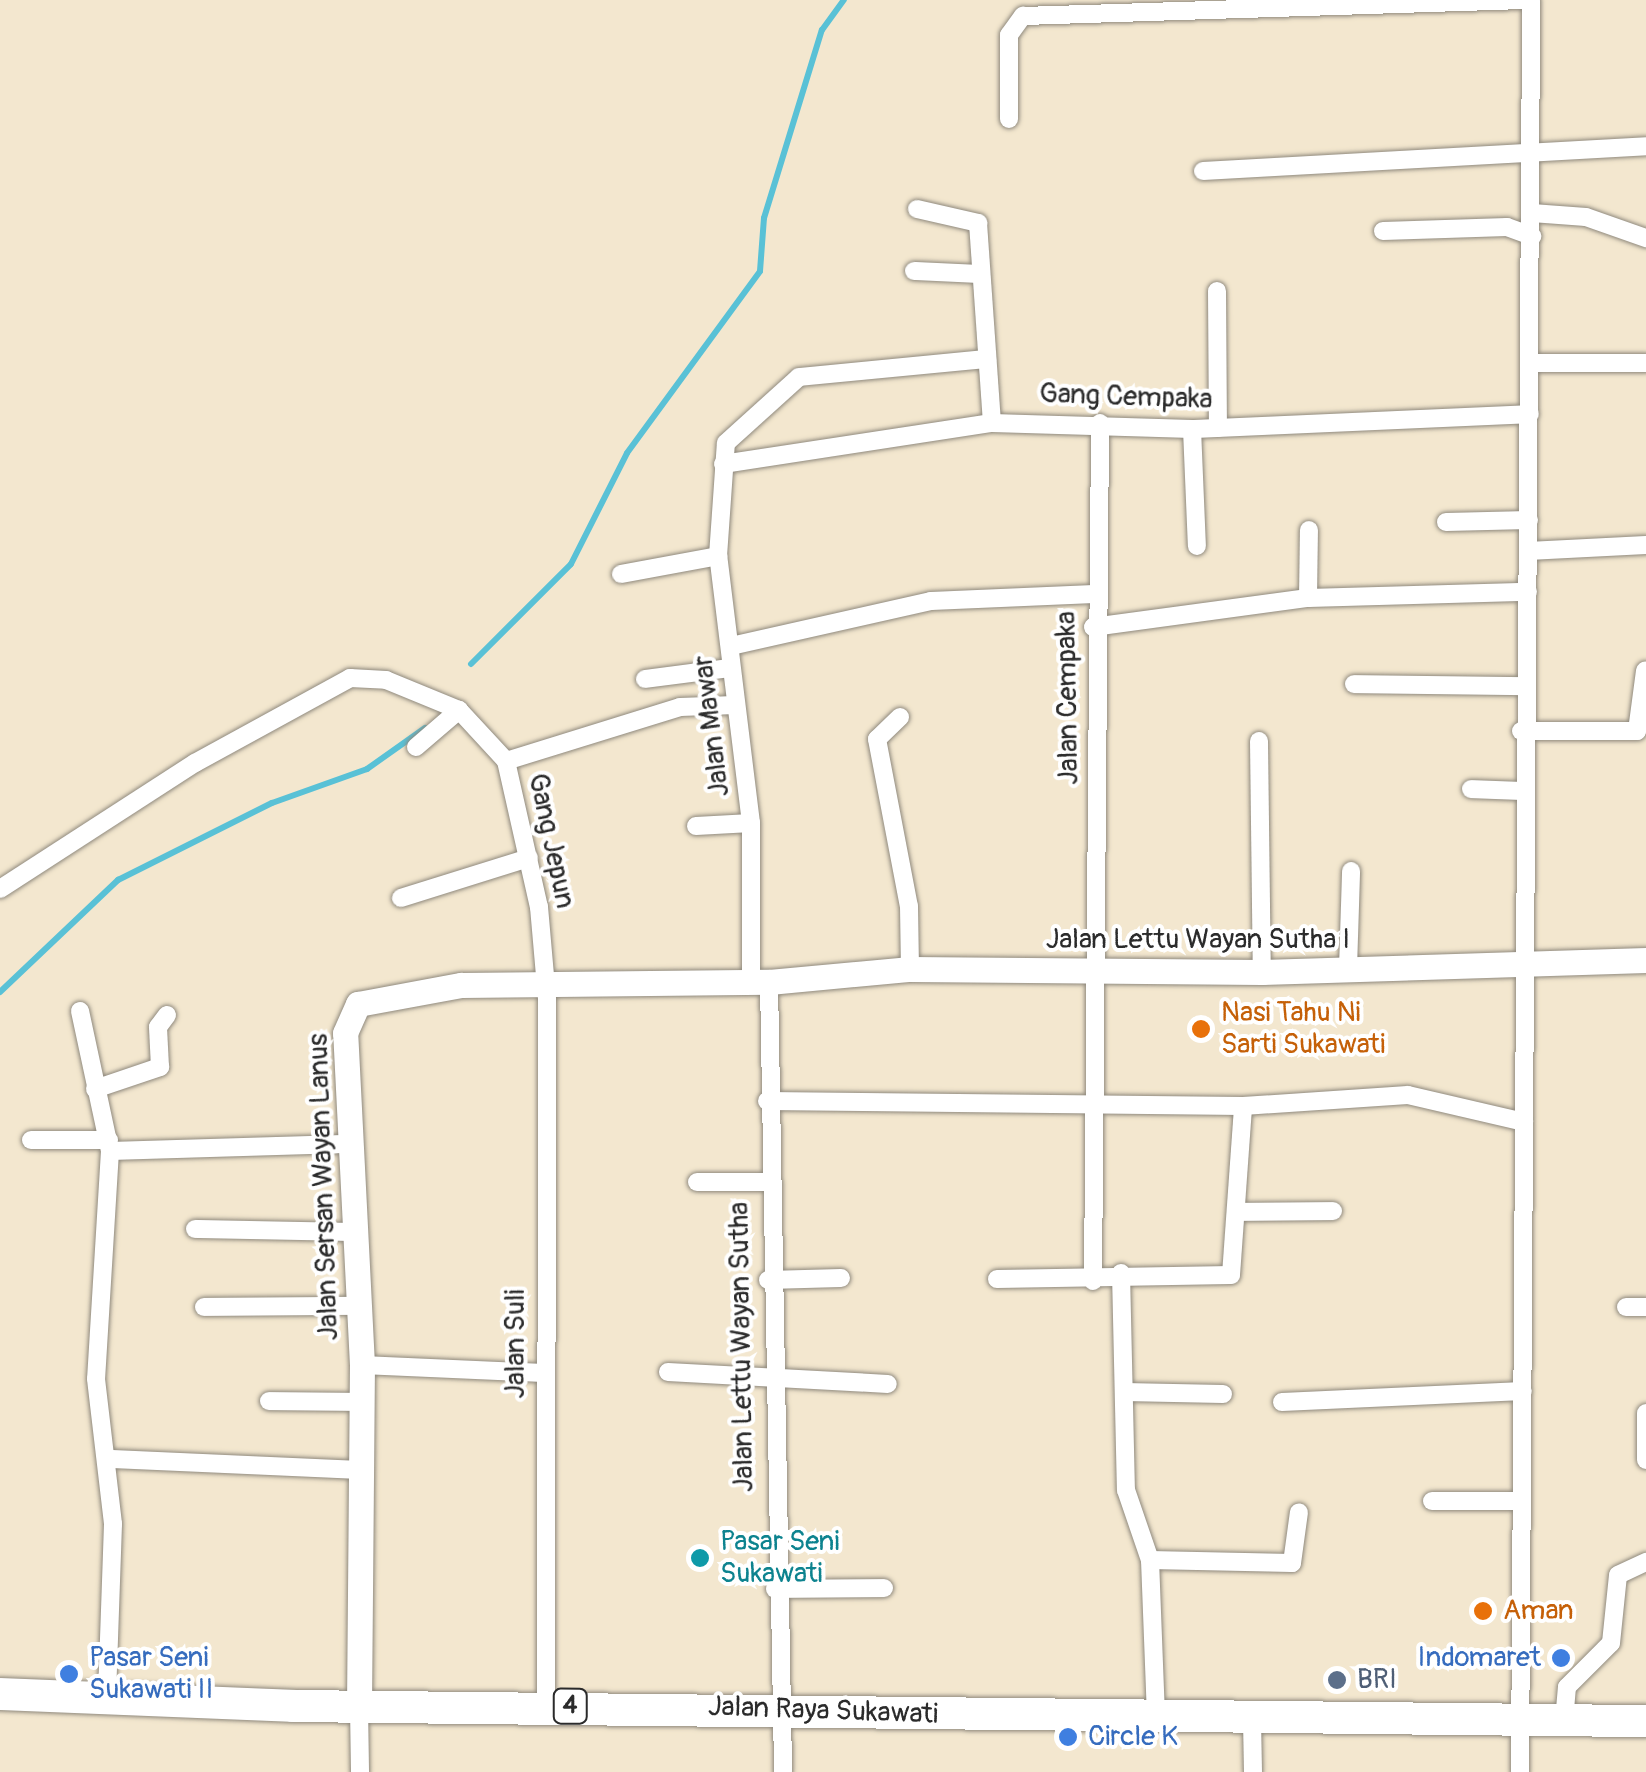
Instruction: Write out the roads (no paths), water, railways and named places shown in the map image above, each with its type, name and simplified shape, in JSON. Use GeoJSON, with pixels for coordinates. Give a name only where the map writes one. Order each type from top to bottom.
{"type":"FeatureCollection","features":[{"type":"Feature","properties":{"kind":"highway","name":"Jalan Raya Sukawati"},"geometry":{"type":"LineString","coordinates":[[0,1694],[359,1707],[546,1706],[1252,1720],[1646,1721]]}},
{"type":"Feature","properties":{"kind":"street"},"geometry":{"type":"LineString","coordinates":[[1010,118],[1010,35],[1023,16],[1527,0],[1532,236],[1528,592],[1521,686],[1520,792],[1525,968],[1520,1772]]}},
{"type":"Feature","properties":{"kind":"street"},"geometry":{"type":"LineString","coordinates":[[1203,172],[1646,146]]}},
{"type":"Feature","properties":{"kind":"street"},"geometry":{"type":"LineString","coordinates":[[918,209],[976,220],[992,423]]}},
{"type":"Feature","properties":{"kind":"street"},"geometry":{"type":"LineString","coordinates":[[1532,214],[1586,216],[1646,238]]}},
{"type":"Feature","properties":{"kind":"street"},"geometry":{"type":"LineString","coordinates":[[1383,231],[1507,227],[1532,236]]}},
{"type":"Feature","properties":{"kind":"street"},"geometry":{"type":"LineString","coordinates":[[914,271],[981,274]]}},
{"type":"Feature","properties":{"kind":"street"},"geometry":{"type":"LineString","coordinates":[[1218,291],[1218,428]]}},
{"type":"Feature","properties":{"kind":"street"},"geometry":{"type":"LineString","coordinates":[[723,464],[734,432],[794,379],[988,359]]}},
{"type":"Feature","properties":{"kind":"street"},"geometry":{"type":"LineString","coordinates":[[1531,363],[1646,362]]}},
{"type":"Feature","properties":{"kind":"street","name":"Gang Cempaka"},"geometry":{"type":"LineString","coordinates":[[723,464],[992,423],[1218,428],[1530,414]]}},
{"type":"Feature","properties":{"kind":"street","name":"Jalan Cempaka"},"geometry":{"type":"LineString","coordinates":[[1093,1281],[1098,1104],[1092,972],[1093,627],[1100,423]]}},
{"type":"Feature","properties":{"kind":"street"},"geometry":{"type":"LineString","coordinates":[[1192,428],[1197,546]]}},
{"type":"Feature","properties":{"kind":"street","name":"Jalan Mawar"},"geometry":{"type":"LineString","coordinates":[[723,464],[718,556],[751,823],[760,982]]}},
{"type":"Feature","properties":{"kind":"street"},"geometry":{"type":"LineString","coordinates":[[1446,522],[1529,520]]}},
{"type":"Feature","properties":{"kind":"street"},"geometry":{"type":"LineString","coordinates":[[1308,598],[1309,530]]}},
{"type":"Feature","properties":{"kind":"street"},"geometry":{"type":"LineString","coordinates":[[1528,551],[1646,545]]}},
{"type":"Feature","properties":{"kind":"street"},"geometry":{"type":"LineString","coordinates":[[621,574],[718,556]]}},
{"type":"Feature","properties":{"kind":"street"},"geometry":{"type":"LineString","coordinates":[[1093,627],[1308,598],[1528,592]]}},
{"type":"Feature","properties":{"kind":"street"},"geometry":{"type":"LineString","coordinates":[[730,646],[932,600],[1094,594]]}},
{"type":"Feature","properties":{"kind":"street"},"geometry":{"type":"LineString","coordinates":[[645,679],[730,668]]}},
{"type":"Feature","properties":{"kind":"street"},"geometry":{"type":"LineString","coordinates":[[1521,732],[1634,732],[1645,671]]}},
{"type":"Feature","properties":{"kind":"street","name":"Gang Jepun"},"geometry":{"type":"LineString","coordinates":[[0,889],[194,763],[350,678],[396,684],[459,710],[506,761],[530,858],[546,982]]}},
{"type":"Feature","properties":{"kind":"street"},"geometry":{"type":"LineString","coordinates":[[1354,684],[1521,686]]}},
{"type":"Feature","properties":{"kind":"street"},"geometry":{"type":"LineString","coordinates":[[506,761],[680,707],[735,705]]}},
{"type":"Feature","properties":{"kind":"street"},"geometry":{"type":"LineString","coordinates":[[416,747],[459,710]]}},
{"type":"Feature","properties":{"kind":"street"},"geometry":{"type":"LineString","coordinates":[[900,717],[877,739],[910,906],[910,969]]}},
{"type":"Feature","properties":{"kind":"street"},"geometry":{"type":"LineString","coordinates":[[1259,742],[1262,972]]}},
{"type":"Feature","properties":{"kind":"street"},"geometry":{"type":"LineString","coordinates":[[1470,789],[1520,792]]}},
{"type":"Feature","properties":{"kind":"street"},"geometry":{"type":"LineString","coordinates":[[696,826],[751,823]]}},
{"type":"Feature","properties":{"kind":"street"},"geometry":{"type":"LineString","coordinates":[[402,898],[530,858]]}},
{"type":"Feature","properties":{"kind":"street"},"geometry":{"type":"LineString","coordinates":[[1348,969],[1351,871]]}},
{"type":"Feature","properties":{"kind":"street","name":"Jalan Lettu Wayan Sutha I"},"geometry":{"type":"LineString","coordinates":[[760,982],[910,969],[1262,972],[1525,968],[1646,960]]}},
{"type":"Feature","properties":{"kind":"street","name":"Jalan Suli"},"geometry":{"type":"LineString","coordinates":[[546,982],[546,1706]]}},
{"type":"Feature","properties":{"kind":"street","name":"Jalan Sersan Wayan Lanus"},"geometry":{"type":"LineString","coordinates":[[359,1707],[357,1470],[362,1365],[352,1144],[352,1008],[461,986],[760,982]]}},
{"type":"Feature","properties":{"kind":"street","name":"Jalan Lettu Wayan Sutha"},"geometry":{"type":"LineString","coordinates":[[760,982],[767,1102],[775,1589],[783,1772]]}},
{"type":"Feature","properties":{"kind":"street"},"geometry":{"type":"LineString","coordinates":[[80,1011],[110,1146],[96,1380],[110,1459],[106,1695]]}},
{"type":"Feature","properties":{"kind":"street"},"geometry":{"type":"LineString","coordinates":[[95,1089],[160,1067],[158,1027],[167,1015]]}},
{"type":"Feature","properties":{"kind":"street"},"geometry":{"type":"LineString","coordinates":[[767,1102],[1243,1106],[1408,1095],[1524,1122]]}},
{"type":"Feature","properties":{"kind":"street"},"geometry":{"type":"LineString","coordinates":[[997,1280],[1093,1281],[1121,1273],[1230,1276],[1243,1106]]}},
{"type":"Feature","properties":{"kind":"street"},"geometry":{"type":"LineString","coordinates":[[31,1140],[110,1146],[352,1144]]}},
{"type":"Feature","properties":{"kind":"street"},"geometry":{"type":"LineString","coordinates":[[696,1182],[766,1182]]}},
{"type":"Feature","properties":{"kind":"street"},"geometry":{"type":"LineString","coordinates":[[1236,1212],[1333,1211]]}},
{"type":"Feature","properties":{"kind":"street"},"geometry":{"type":"LineString","coordinates":[[195,1229],[356,1232]]}},
{"type":"Feature","properties":{"kind":"street"},"geometry":{"type":"LineString","coordinates":[[1121,1273],[1126,1490],[1150,1560],[1156,1718]]}},
{"type":"Feature","properties":{"kind":"street"},"geometry":{"type":"LineString","coordinates":[[768,1280],[841,1278]]}},
{"type":"Feature","properties":{"kind":"street"},"geometry":{"type":"LineString","coordinates":[[204,1307],[358,1306]]}},
{"type":"Feature","properties":{"kind":"street"},"geometry":{"type":"LineString","coordinates":[[1626,1306],[1646,1307]]}},
{"type":"Feature","properties":{"kind":"street"},"geometry":{"type":"LineString","coordinates":[[362,1365],[544,1373]]}},
{"type":"Feature","properties":{"kind":"street"},"geometry":{"type":"LineString","coordinates":[[668,1372],[888,1384]]}},
{"type":"Feature","properties":{"kind":"street"},"geometry":{"type":"LineString","coordinates":[[1124,1392],[1224,1394]]}},
{"type":"Feature","properties":{"kind":"street"},"geometry":{"type":"LineString","coordinates":[[1282,1402],[1522,1392]]}},
{"type":"Feature","properties":{"kind":"street"},"geometry":{"type":"LineString","coordinates":[[269,1401],[358,1402]]}},
{"type":"Feature","properties":{"kind":"street"},"geometry":{"type":"LineString","coordinates":[[1646,1413],[1646,1460]]}},
{"type":"Feature","properties":{"kind":"street"},"geometry":{"type":"LineString","coordinates":[[110,1459],[357,1470]]}},
{"type":"Feature","properties":{"kind":"street"},"geometry":{"type":"LineString","coordinates":[[1432,1501],[1522,1501]]}},
{"type":"Feature","properties":{"kind":"street"},"geometry":{"type":"LineString","coordinates":[[1150,1560],[1292,1564],[1299,1512]]}},
{"type":"Feature","properties":{"kind":"street"},"geometry":{"type":"LineString","coordinates":[[1564,1721],[1567,1687],[1611,1643],[1617,1578],[1646,1562]]}},
{"type":"Feature","properties":{"kind":"street"},"geometry":{"type":"LineString","coordinates":[[775,1589],[884,1588]]}},
{"type":"Feature","properties":{"kind":"street"},"geometry":{"type":"LineString","coordinates":[[359,1707],[360,1772]]}},
{"type":"Feature","properties":{"kind":"street"},"geometry":{"type":"LineString","coordinates":[[1252,1720],[1254,1772]]}},
{"type":"Feature","properties":{"kind":"waterway"},"geometry":{"type":"LineString","coordinates":[[471,664],[571,564],[627,453],[760,271],[764,218],[822,30],[844,0]]}},
{"type":"Feature","properties":{"kind":"waterway"},"geometry":{"type":"LineString","coordinates":[[0,992],[118,880],[272,803],[367,769],[425,728]]}},
{"type":"Feature","properties":{"kind":"place","name":"Nasi Tahu Ni Sarti Sukawati"},"geometry":{"type":"Point","coordinates":[1201,1029]}},
{"type":"Feature","properties":{"kind":"place","name":"Pasar Seni Sukawati"},"geometry":{"type":"Point","coordinates":[700,1558]}},
{"type":"Feature","properties":{"kind":"place","name":"Aman"},"geometry":{"type":"Point","coordinates":[1483,1611]}},
{"type":"Feature","properties":{"kind":"place","name":"Indomaret"},"geometry":{"type":"Point","coordinates":[1561,1658]}},
{"type":"Feature","properties":{"kind":"place","name":"Pasar Seni Sukawati II"},"geometry":{"type":"Point","coordinates":[69,1674]}},
{"type":"Feature","properties":{"kind":"place","name":"BRI"},"geometry":{"type":"Point","coordinates":[1337,1680]}},
{"type":"Feature","properties":{"kind":"place","name":"Circle K"},"geometry":{"type":"Point","coordinates":[1068,1737]}}]}
